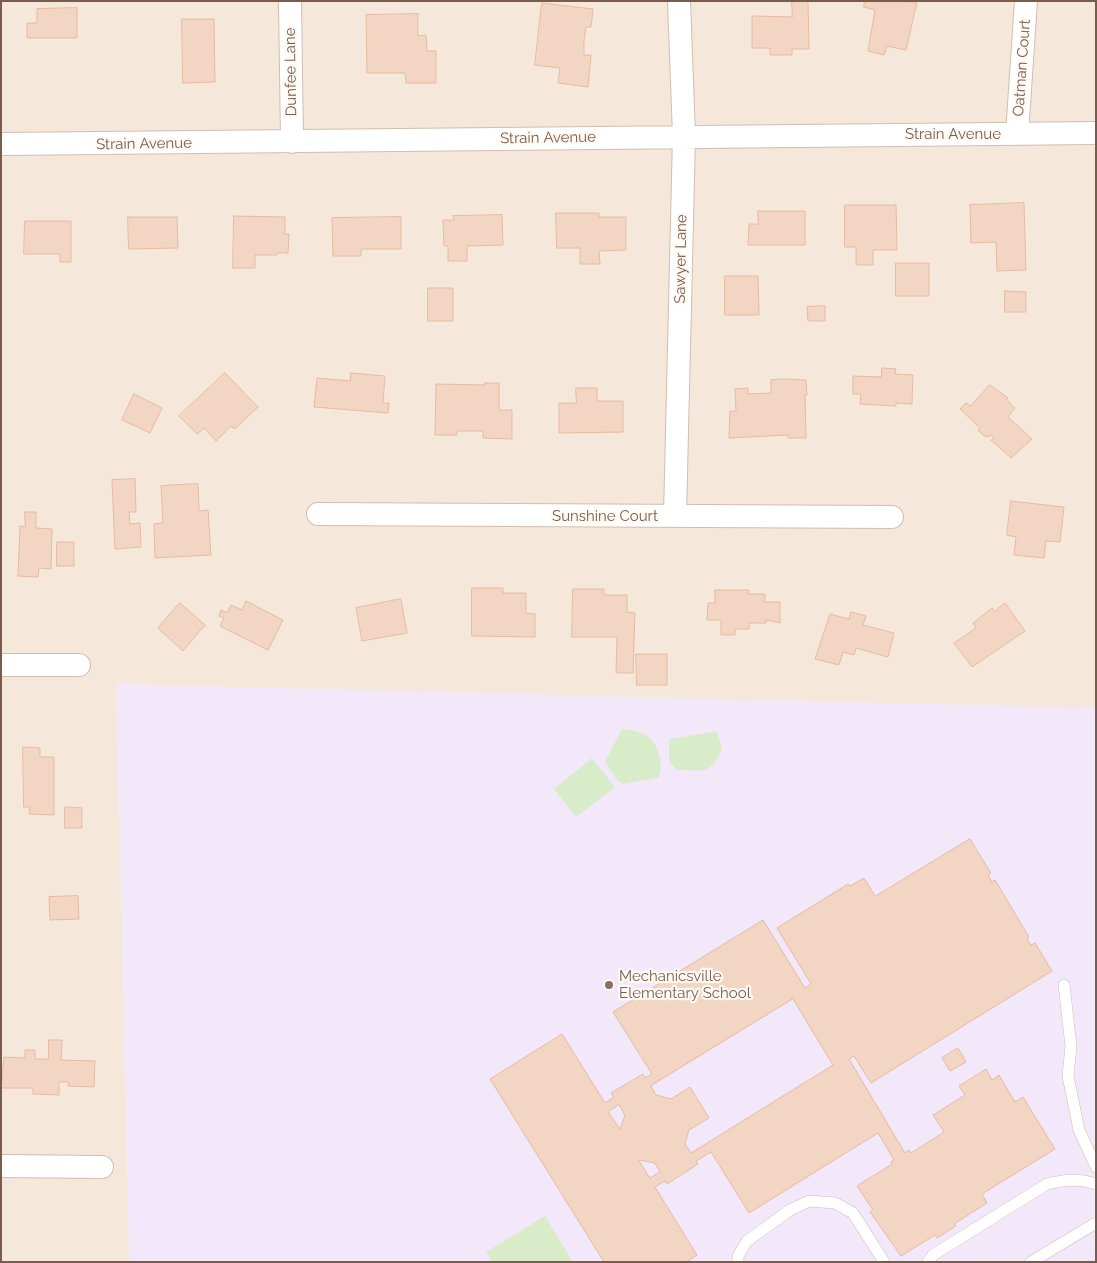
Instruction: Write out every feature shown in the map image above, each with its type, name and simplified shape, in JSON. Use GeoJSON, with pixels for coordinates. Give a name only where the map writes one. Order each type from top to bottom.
{"type":"FeatureCollection","features":[{"type":"Feature","properties":{"kind":"street","name":"Dunfee Lane"},"geometry":{"type":"LineString","coordinates":[[290,1],[292,142]]}},
{"type":"Feature","properties":{"kind":"street","name":"Sawyer Lane"},"geometry":{"type":"LineString","coordinates":[[676,516],[684,136],[680,1]]}},
{"type":"Feature","properties":{"kind":"street","name":"Oatman Court"},"geometry":{"type":"LineString","coordinates":[[1017,134],[1026,1]]}},
{"type":"Feature","properties":{"kind":"street","name":"Strain Avenue"},"geometry":{"type":"LineString","coordinates":[[1,144],[1096,132]]}},
{"type":"Feature","properties":{"kind":"street","name":"Sunshine Court"},"geometry":{"type":"LineString","coordinates":[[318,514],[892,517]]}},
{"type":"Feature","properties":{"kind":"street"},"geometry":{"type":"LineString","coordinates":[[1,665],[79,665]]}},
{"type":"Feature","properties":{"kind":"street"},"geometry":{"type":"LineString","coordinates":[[1,1166],[102,1167]]}},
{"type":"Feature","properties":{"kind":"lane"},"geometry":{"type":"LineString","coordinates":[[1064,985],[1071,1046],[1068,1076],[1079,1130],[1096,1167]]}},
{"type":"Feature","properties":{"kind":"lane"},"geometry":{"type":"LineString","coordinates":[[930,1258],[1047,1184],[1066,1179],[1086,1180],[1096,1184]]}},
{"type":"Feature","properties":{"kind":"lane"},"geometry":{"type":"LineString","coordinates":[[738,1262],[738,1256],[747,1241],[790,1210],[809,1201],[835,1203],[853,1213],[884,1262]]}},
{"type":"Feature","properties":{"kind":"lane"},"geometry":{"type":"LineString","coordinates":[[1031,1262],[1096,1223]]}},
{"type":"Feature","properties":{"kind":"shaded area"},"geometry":{"type":"Polygon","coordinates":[[[1,1],[1096,1],[1096,1262],[1,1262],[1,1]]]}},
{"type":"Feature","properties":{"kind":"shaded area","name":"Mechanicsville Elementary School"},"geometry":{"type":"Polygon","coordinates":[[[116,684],[1096,708],[1096,1262],[129,1262],[116,684]]]}},
{"type":"Feature","properties":{"kind":"green space"},"geometry":{"type":"Polygon","coordinates":[[[622,729],[636,731],[652,740],[660,759],[661,771],[658,778],[623,784],[617,780],[605,762],[622,729]]]}},
{"type":"Feature","properties":{"kind":"green space"},"geometry":{"type":"Polygon","coordinates":[[[717,731],[722,750],[709,768],[699,771],[677,770],[669,761],[669,739],[717,731]]]}},
{"type":"Feature","properties":{"kind":"green space"},"geometry":{"type":"Polygon","coordinates":[[[592,758],[615,787],[576,817],[554,789],[592,758]]]}},
{"type":"Feature","properties":{"kind":"green space"},"geometry":{"type":"Polygon","coordinates":[[[545,1216],[573,1262],[492,1262],[486,1252],[545,1216]]]}},
{"type":"Feature","properties":{"kind":"building"},"geometry":{"type":"Polygon","coordinates":[[[792,1],[808,1],[809,49],[792,49],[792,55],[770,55],[770,48],[752,48],[752,16],[792,17],[792,1]]]}},
{"type":"Feature","properties":{"kind":"building"},"geometry":{"type":"Polygon","coordinates":[[[865,1],[917,2],[906,50],[887,46],[884,55],[868,51],[875,10],[864,7],[865,1]]]}},
{"type":"Feature","properties":{"kind":"building"},"geometry":{"type":"Polygon","coordinates":[[[542,3],[593,9],[591,27],[586,27],[584,40],[584,55],[591,55],[588,87],[558,83],[560,68],[535,65],[542,3]]]}},
{"type":"Feature","properties":{"kind":"building"},"geometry":{"type":"Polygon","coordinates":[[[77,8],[77,38],[27,38],[27,23],[37,23],[37,9],[77,8]]]}},
{"type":"Feature","properties":{"kind":"building"},"geometry":{"type":"Polygon","coordinates":[[[418,14],[418,36],[426,35],[427,51],[436,51],[436,83],[406,83],[405,73],[367,73],[366,15],[418,14]]]}},
{"type":"Feature","properties":{"kind":"building"},"geometry":{"type":"Polygon","coordinates":[[[182,19],[214,19],[215,82],[183,83],[182,19]]]}},
{"type":"Feature","properties":{"kind":"building"},"geometry":{"type":"Polygon","coordinates":[[[1024,203],[1026,270],[997,271],[996,242],[971,243],[970,205],[1024,203]]]}},
{"type":"Feature","properties":{"kind":"building"},"geometry":{"type":"Polygon","coordinates":[[[845,205],[896,205],[897,250],[873,250],[873,265],[856,265],[856,247],[845,247],[845,205]]]}},
{"type":"Feature","properties":{"kind":"building"},"geometry":{"type":"Polygon","coordinates":[[[758,211],[805,211],[805,245],[748,245],[749,224],[758,224],[758,211]]]}},
{"type":"Feature","properties":{"kind":"building"},"geometry":{"type":"Polygon","coordinates":[[[556,213],[599,213],[599,217],[626,217],[626,250],[599,251],[600,264],[580,264],[580,248],[557,248],[556,213]]]}},
{"type":"Feature","properties":{"kind":"building"},"geometry":{"type":"Polygon","coordinates":[[[502,215],[503,245],[467,246],[467,261],[448,261],[448,246],[444,246],[443,220],[454,220],[453,216],[502,215]]]}},
{"type":"Feature","properties":{"kind":"building"},"geometry":{"type":"Polygon","coordinates":[[[234,216],[285,217],[285,234],[289,234],[288,253],[255,255],[255,268],[233,268],[234,216]]]}},
{"type":"Feature","properties":{"kind":"building"},"geometry":{"type":"Polygon","coordinates":[[[128,217],[177,217],[178,248],[129,249],[128,217]]]}},
{"type":"Feature","properties":{"kind":"building"},"geometry":{"type":"Polygon","coordinates":[[[401,217],[401,249],[361,249],[361,256],[333,256],[332,218],[401,217]]]}},
{"type":"Feature","properties":{"kind":"building"},"geometry":{"type":"Polygon","coordinates":[[[25,221],[71,221],[71,262],[60,262],[60,254],[24,254],[25,221]]]}},
{"type":"Feature","properties":{"kind":"building"},"geometry":{"type":"Polygon","coordinates":[[[896,263],[929,263],[929,296],[896,296],[896,263]]]}},
{"type":"Feature","properties":{"kind":"building"},"geometry":{"type":"Polygon","coordinates":[[[725,276],[758,276],[759,315],[725,315],[725,276]]]}},
{"type":"Feature","properties":{"kind":"building"},"geometry":{"type":"Polygon","coordinates":[[[428,288],[453,288],[453,321],[428,321],[428,288]]]}},
{"type":"Feature","properties":{"kind":"building"},"geometry":{"type":"Polygon","coordinates":[[[1005,291],[1026,292],[1026,312],[1005,312],[1005,291]]]}},
{"type":"Feature","properties":{"kind":"building"},"geometry":{"type":"Polygon","coordinates":[[[825,306],[825,321],[808,321],[807,307],[825,306]]]}},
{"type":"Feature","properties":{"kind":"building"},"geometry":{"type":"Polygon","coordinates":[[[882,368],[896,369],[895,374],[913,375],[912,404],[896,403],[896,406],[860,404],[861,394],[853,394],[853,376],[881,377],[882,368]]]}},
{"type":"Feature","properties":{"kind":"building"},"geometry":{"type":"Polygon","coordinates":[[[225,373],[258,407],[235,429],[231,426],[216,441],[204,428],[197,434],[179,416],[225,373]]]}},
{"type":"Feature","properties":{"kind":"building"},"geometry":{"type":"Polygon","coordinates":[[[351,373],[385,376],[383,403],[389,403],[388,413],[314,407],[317,378],[350,381],[351,373]]]}},
{"type":"Feature","properties":{"kind":"building"},"geometry":{"type":"Polygon","coordinates":[[[771,380],[806,380],[806,438],[788,438],[788,435],[729,438],[730,411],[736,411],[735,389],[748,388],[748,394],[771,393],[771,380]]]}},
{"type":"Feature","properties":{"kind":"building"},"geometry":{"type":"Polygon","coordinates":[[[485,383],[499,383],[499,410],[512,410],[512,439],[483,438],[483,431],[457,431],[457,435],[435,435],[436,384],[485,385],[485,383]]]}},
{"type":"Feature","properties":{"kind":"building"},"geometry":{"type":"Polygon","coordinates":[[[990,385],[1008,398],[1006,399],[1015,408],[1008,417],[1032,439],[1011,458],[991,440],[994,438],[991,435],[988,437],[984,436],[978,430],[980,428],[960,409],[966,403],[970,406],[990,385]]]}},
{"type":"Feature","properties":{"kind":"building"},"geometry":{"type":"Polygon","coordinates":[[[576,388],[597,388],[597,401],[623,401],[623,432],[559,433],[559,403],[576,403],[576,388]]]}},
{"type":"Feature","properties":{"kind":"building"},"geometry":{"type":"Polygon","coordinates":[[[134,394],[162,408],[150,433],[122,420],[134,394]]]}},
{"type":"Feature","properties":{"kind":"building"},"geometry":{"type":"Polygon","coordinates":[[[135,479],[136,512],[129,512],[130,524],[140,523],[141,547],[115,549],[112,480],[135,479]]]}},
{"type":"Feature","properties":{"kind":"building"},"geometry":{"type":"Polygon","coordinates":[[[198,484],[199,511],[208,510],[211,555],[155,558],[154,524],[163,523],[161,486],[198,484]]]}},
{"type":"Feature","properties":{"kind":"building"},"geometry":{"type":"Polygon","coordinates":[[[1011,501],[1064,507],[1060,542],[1046,541],[1044,558],[1014,555],[1016,537],[1007,535],[1011,501]]]}},
{"type":"Feature","properties":{"kind":"building"},"geometry":{"type":"Polygon","coordinates":[[[25,512],[36,512],[36,528],[52,529],[51,569],[39,568],[38,577],[18,576],[20,526],[25,527],[25,512]]]}},
{"type":"Feature","properties":{"kind":"building"},"geometry":{"type":"Polygon","coordinates":[[[57,542],[74,542],[74,566],[57,566],[57,542]]]}},
{"type":"Feature","properties":{"kind":"building"},"geometry":{"type":"Polygon","coordinates":[[[472,588],[503,588],[503,593],[526,593],[526,613],[535,614],[535,637],[472,636],[472,588]]]}},
{"type":"Feature","properties":{"kind":"building"},"geometry":{"type":"Polygon","coordinates":[[[573,589],[604,589],[604,595],[627,595],[627,612],[635,613],[633,673],[616,673],[617,637],[572,637],[573,589]]]}},
{"type":"Feature","properties":{"kind":"building"},"geometry":{"type":"Polygon","coordinates":[[[715,590],[749,590],[749,594],[765,594],[765,602],[780,602],[780,623],[766,620],[766,623],[749,623],[749,629],[735,629],[735,635],[721,635],[721,620],[707,620],[708,603],[715,603],[715,590]]]}},
{"type":"Feature","properties":{"kind":"building"},"geometry":{"type":"Polygon","coordinates":[[[401,599],[407,633],[362,641],[356,608],[401,599]]]}},
{"type":"Feature","properties":{"kind":"building"},"geometry":{"type":"Polygon","coordinates":[[[246,601],[283,620],[268,650],[220,626],[224,618],[219,616],[221,610],[227,613],[231,605],[242,610],[246,601]]]}},
{"type":"Feature","properties":{"kind":"building"},"geometry":{"type":"Polygon","coordinates":[[[180,603],[205,625],[183,651],[158,628],[180,603]]]}},
{"type":"Feature","properties":{"kind":"building"},"geometry":{"type":"Polygon","coordinates":[[[1005,603],[1025,631],[972,667],[954,643],[976,628],[973,623],[992,608],[995,611],[1005,603]]]}},
{"type":"Feature","properties":{"kind":"building"},"geometry":{"type":"Polygon","coordinates":[[[851,612],[866,616],[863,625],[894,633],[888,657],[856,648],[854,655],[843,652],[839,665],[815,659],[830,614],[849,619],[851,612]]]}},
{"type":"Feature","properties":{"kind":"building"},"geometry":{"type":"Polygon","coordinates":[[[636,654],[667,654],[667,685],[637,685],[636,654]]]}},
{"type":"Feature","properties":{"kind":"building"},"geometry":{"type":"Polygon","coordinates":[[[23,747],[40,748],[40,757],[54,757],[54,815],[29,814],[30,807],[24,807],[23,747]]]}},
{"type":"Feature","properties":{"kind":"building"},"geometry":{"type":"Polygon","coordinates":[[[65,807],[82,808],[82,828],[65,828],[65,807]]]}},
{"type":"Feature","properties":{"kind":"building","name":"Mechanicsville Elementary School"},"geometry":{"type":"Polygon","coordinates":[[[970,839],[991,873],[988,875],[992,882],[995,880],[1029,937],[1027,939],[1031,945],[1035,943],[1052,971],[871,1083],[854,1056],[849,1059],[905,1153],[909,1150],[911,1153],[944,1132],[933,1115],[965,1095],[959,1086],[986,1069],[992,1080],[999,1075],[1015,1102],[1023,1097],[1055,1149],[982,1194],[987,1203],[954,1224],[956,1226],[937,1238],[935,1235],[901,1256],[870,1212],[873,1210],[857,1186],[892,1164],[891,1162],[894,1160],[878,1133],[749,1213],[711,1152],[696,1161],[698,1164],[667,1184],[665,1181],[655,1187],[697,1255],[686,1262],[604,1262],[490,1079],[562,1034],[605,1103],[614,1097],[611,1093],[643,1074],[645,1078],[652,1074],[613,1012],[763,920],[805,988],[811,984],[777,928],[848,884],[850,886],[864,878],[875,896],[970,839]],[[793,999],[651,1086],[656,1095],[671,1099],[690,1087],[709,1118],[689,1130],[685,1144],[691,1153],[833,1065],[793,999]],[[619,1105],[608,1112],[620,1129],[625,1115],[619,1105]],[[639,1160],[650,1178],[660,1172],[655,1163],[639,1160]]]}},
{"type":"Feature","properties":{"kind":"building"},"geometry":{"type":"Polygon","coordinates":[[[78,896],[79,919],[50,920],[49,897],[78,896]]]}},
{"type":"Feature","properties":{"kind":"building"},"geometry":{"type":"Polygon","coordinates":[[[49,1040],[62,1040],[61,1060],[95,1061],[94,1087],[68,1086],[69,1082],[59,1082],[59,1095],[33,1094],[33,1088],[1,1088],[4,1057],[25,1058],[25,1050],[35,1050],[35,1059],[48,1059],[49,1040]]]}},
{"type":"Feature","properties":{"kind":"building"},"geometry":{"type":"Polygon","coordinates":[[[958,1048],[966,1062],[950,1071],[942,1058],[958,1048]]]}},
{"type":"Feature","properties":{"kind":"place","name":"Mechanicsville Elementary School"},"geometry":{"type":"Point","coordinates":[609,985]}}]}
